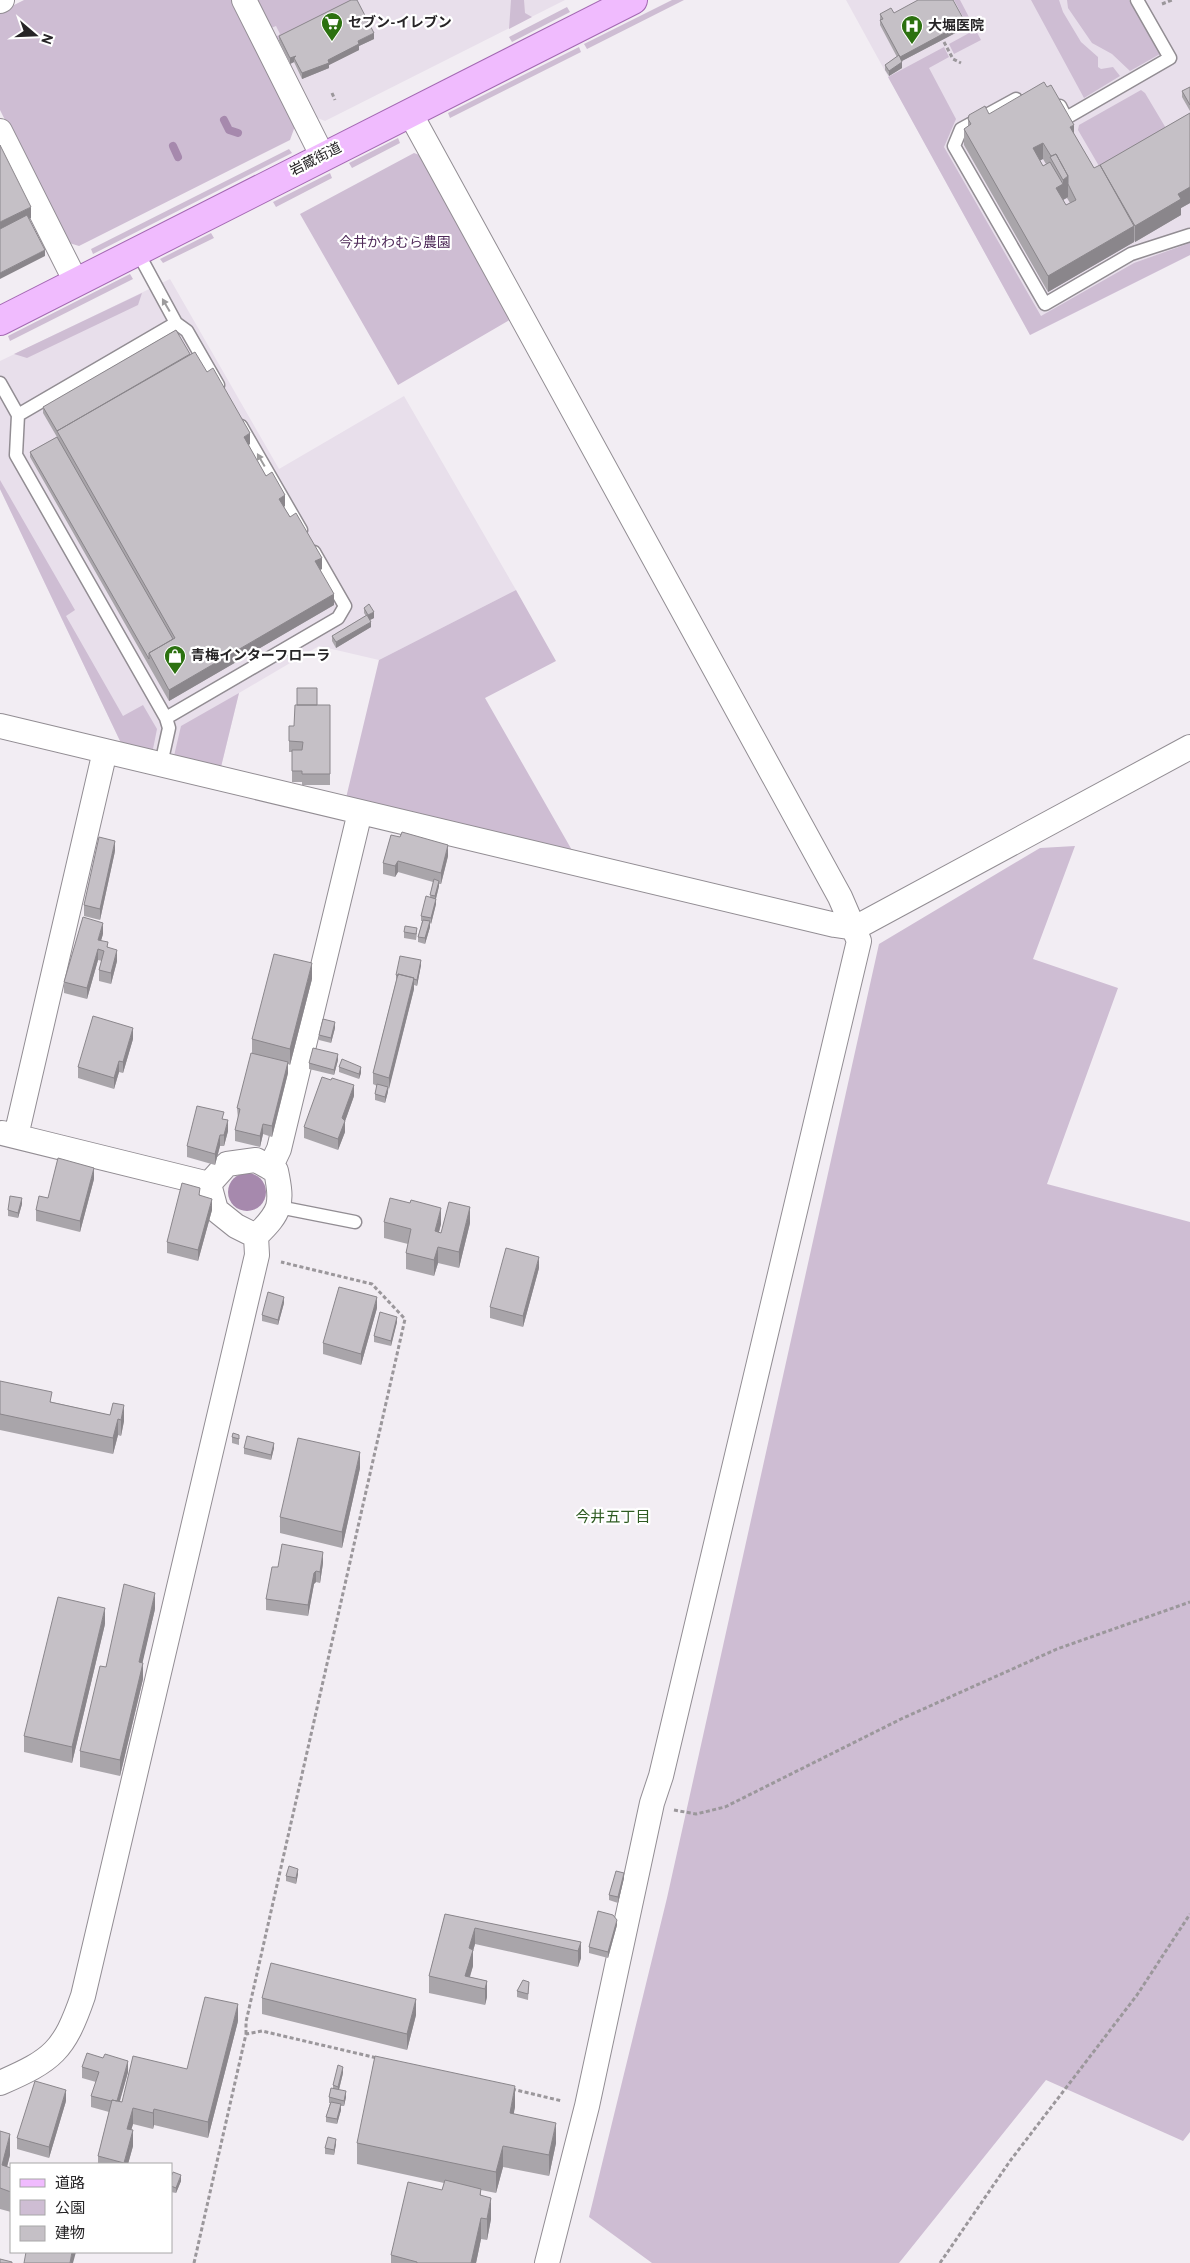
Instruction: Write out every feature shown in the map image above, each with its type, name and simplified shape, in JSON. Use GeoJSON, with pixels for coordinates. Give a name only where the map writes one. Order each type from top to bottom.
{"type":"FeatureCollection","features":[{"type":"Feature","properties":{"kind":"main road","name":"岩蔵街道"},"geometry":{"type":"LineString","coordinates":[[0,321],[633,0]]}},
{"type":"Feature","properties":{"kind":"street"},"geometry":{"type":"LineString","coordinates":[[244,0],[323,157]]}},
{"type":"Feature","properties":{"kind":"street"},"geometry":{"type":"LineString","coordinates":[[410,113],[835,888],[855,928],[859,941],[661,1776],[652,1803],[587,2106],[547,2263]]}},
{"type":"Feature","properties":{"kind":"street"},"geometry":{"type":"LineString","coordinates":[[0,131],[76,282]]}},
{"type":"Feature","properties":{"kind":"street"},"geometry":{"type":"LineString","coordinates":[[0,726],[835,926],[855,928],[1190,747]]}},
{"type":"Feature","properties":{"kind":"street"},"geometry":{"type":"LineString","coordinates":[[105,751],[8,1134],[210,1184]]}},
{"type":"Feature","properties":{"kind":"street"},"geometry":{"type":"LineString","coordinates":[[270,1168],[279,1148],[360,812]]}},
{"type":"Feature","properties":{"kind":"street"},"geometry":{"type":"LineString","coordinates":[[0,2083],[34,2068],[56,2051],[72,2029],[83,1996],[257,1246],[272,1220],[281,1197],[276,1171],[256,1160],[227,1164],[210,1184]]}},
{"type":"Feature","properties":{"kind":"street"},"geometry":{"type":"LineString","coordinates":[[210,1184],[216,1210],[257,1246]]}},
{"type":"Feature","properties":{"kind":"lane"},"geometry":{"type":"LineString","coordinates":[[1054,97],[1066,118],[1170,58],[1137,0]]}},
{"type":"Feature","properties":{"kind":"lane"},"geometry":{"type":"LineString","coordinates":[[1026,93],[961,129],[954,146],[1045,304],[1132,254],[1190,235]]}},
{"type":"Feature","properties":{"kind":"lane"},"geometry":{"type":"LineString","coordinates":[[137,251],[176,323],[187,331],[226,399]]}},
{"type":"Feature","properties":{"kind":"lane"},"geometry":{"type":"LineString","coordinates":[[18,415],[176,323]]}},
{"type":"Feature","properties":{"kind":"lane"},"geometry":{"type":"LineString","coordinates":[[0,383],[18,415],[16,455],[166,718],[169,728],[161,764]]}},
{"type":"Feature","properties":{"kind":"lane"},"geometry":{"type":"LineString","coordinates":[[166,718],[338,618],[344,606],[235,416]]}},
{"type":"Feature","properties":{"kind":"lane"},"geometry":{"type":"LineString","coordinates":[[278,1205],[289,1209],[355,1222]]}},
{"type":"Feature","properties":{"kind":"path"},"geometry":{"type":"LineString","coordinates":[[1162,4],[1172,0]]}},
{"type":"Feature","properties":{"kind":"path"},"geometry":{"type":"LineString","coordinates":[[944,42],[953,59],[961,63]]}},
{"type":"Feature","properties":{"kind":"path"},"geometry":{"type":"LineString","coordinates":[[332,93],[335,100]]}},
{"type":"Feature","properties":{"kind":"path"},"geometry":{"type":"LineString","coordinates":[[194,2263],[246,2034],[246,2022],[405,1319],[372,1284],[257,1246]]}},
{"type":"Feature","properties":{"kind":"path"},"geometry":{"type":"LineString","coordinates":[[652,1803],[684,1814],[696,1814],[725,1807],[901,1719],[1057,1649],[1190,1602]]}},
{"type":"Feature","properties":{"kind":"path"},"geometry":{"type":"LineString","coordinates":[[940,2263],[1010,2161],[1137,1995],[1190,1914]]}},
{"type":"Feature","properties":{"kind":"path"},"geometry":{"type":"LineString","coordinates":[[246,2034],[262,2031],[386,2060]]}},
{"type":"Feature","properties":{"kind":"path"},"geometry":{"type":"LineString","coordinates":[[510,2089],[587,2106]]}},
{"type":"Feature","properties":{"kind":"shaded area"},"geometry":{"type":"Polygon","coordinates":[[[256,0],[565,0],[325,121],[315,117],[256,0]]]}},
{"type":"Feature","properties":{"kind":"shaded area"},"geometry":{"type":"Polygon","coordinates":[[[846,0],[1190,0],[1190,255],[1030,335],[846,0]]]}},
{"type":"Feature","properties":{"kind":"shaded area"},"geometry":{"type":"Polygon","coordinates":[[[170,279],[279,469],[404,396],[516,590],[379,660],[319,646],[239,693],[221,767],[121,743],[0,489],[0,361],[170,279]]]}},
{"type":"Feature","properties":{"kind":"shaded area"},"geometry":{"type":"Polygon","coordinates":[[[247,1173],[260,1179],[266,1192],[260,1205],[247,1211],[234,1205],[228,1192],[234,1179],[247,1173]]]}},
{"type":"Feature","properties":{"kind":"green space"},"geometry":{"type":"Polygon","coordinates":[[[24,0],[232,0],[295,126],[290,140],[79,246],[66,242],[0,110],[0,12],[24,0]]]}},
{"type":"Feature","properties":{"kind":"green space"},"geometry":{"type":"Polygon","coordinates":[[[257,0],[356,0],[277,40],[276,37],[280,34],[276,26],[271,28],[257,0]]]}},
{"type":"Feature","properties":{"kind":"green space"},"geometry":{"type":"Polygon","coordinates":[[[511,0],[524,0],[525,13],[532,17],[509,29],[511,0]]]}},
{"type":"Feature","properties":{"kind":"green space"},"geometry":{"type":"Polygon","coordinates":[[[672,0],[684,0],[587,49],[584,44],[672,0]]]}},
{"type":"Feature","properties":{"kind":"green space"},"geometry":{"type":"Polygon","coordinates":[[[954,0],[960,0],[981,40],[954,54],[949,44],[971,32],[954,0]]]}},
{"type":"Feature","properties":{"kind":"green space"},"geometry":{"type":"Polygon","coordinates":[[[1031,0],[1059,0],[1063,12],[1081,42],[1098,57],[1098,67],[1101,69],[1113,67],[1120,76],[1084,98],[1031,0]]]}},
{"type":"Feature","properties":{"kind":"green space"},"geometry":{"type":"Polygon","coordinates":[[[1067,0],[1129,0],[1160,54],[1130,71],[1112,54],[1092,43],[1068,8],[1067,0]]]}},
{"type":"Feature","properties":{"kind":"green space"},"geometry":{"type":"Polygon","coordinates":[[[567,7],[570,12],[512,42],[509,37],[567,7]]]}},
{"type":"Feature","properties":{"kind":"green space"},"geometry":{"type":"Polygon","coordinates":[[[579,47],[581,52],[450,118],[448,113],[579,47]]]}},
{"type":"Feature","properties":{"kind":"green space"},"geometry":{"type":"Polygon","coordinates":[[[944,47],[949,57],[929,68],[956,119],[944,147],[1041,316],[1134,263],[1190,243],[1190,255],[1030,335],[888,77],[944,47]]]}},
{"type":"Feature","properties":{"kind":"green space"},"geometry":{"type":"Polygon","coordinates":[[[1141,90],[1145,93],[1170,135],[1106,178],[1078,130],[1079,125],[1141,90]]]}},
{"type":"Feature","properties":{"kind":"green space"},"geometry":{"type":"Polygon","coordinates":[[[398,138],[400,143],[352,168],[349,163],[398,138]]]}},
{"type":"Feature","properties":{"kind":"green space"},"geometry":{"type":"Polygon","coordinates":[[[289,149],[292,153],[93,254],[91,249],[289,149]]]}},
{"type":"Feature","properties":{"kind":"green space","name":"今井かわむら農園"},"geometry":{"type":"Polygon","coordinates":[[[414,153],[425,157],[513,318],[398,385],[300,214],[414,153]]]}},
{"type":"Feature","properties":{"kind":"green space"},"geometry":{"type":"Polygon","coordinates":[[[330,173],[332,178],[276,207],[273,202],[330,173]]]}},
{"type":"Feature","properties":{"kind":"green space"},"geometry":{"type":"Polygon","coordinates":[[[211,233],[214,238],[163,263],[160,259],[211,233]]]}},
{"type":"Feature","properties":{"kind":"green space"},"geometry":{"type":"Polygon","coordinates":[[[130,274],[133,279],[10,341],[8,336],[130,274]]]}},
{"type":"Feature","properties":{"kind":"green space"},"geometry":{"type":"Polygon","coordinates":[[[142,293],[138,305],[27,358],[14,354],[142,293]]]}},
{"type":"Feature","properties":{"kind":"green space"},"geometry":{"type":"Polygon","coordinates":[[[0,480],[75,610],[66,616],[123,716],[143,705],[157,729],[153,749],[150,750],[121,743],[0,489],[0,480]]]}},
{"type":"Feature","properties":{"kind":"green space"},"geometry":{"type":"Polygon","coordinates":[[[516,590],[556,661],[485,698],[573,852],[346,798],[379,660],[516,590]]]}},
{"type":"Feature","properties":{"kind":"green space"},"geometry":{"type":"Polygon","coordinates":[[[239,693],[221,767],[174,756],[181,726],[239,693]]]}},
{"type":"Feature","properties":{"kind":"green space"},"geometry":{"type":"Polygon","coordinates":[[[1075,846],[1033,959],[1118,988],[1047,1184],[1190,1222],[1190,2132],[1183,2141],[1046,2080],[899,2263],[652,2263],[589,2217],[667,1898],[879,944],[1040,848],[1075,846]]]}},
{"type":"Feature","properties":{"kind":"building"},"geometry":{"type":"Polygon","coordinates":[[[351,0],[357,0],[374,33],[358,41],[359,44],[328,60],[329,63],[302,73],[294,58],[296,56],[290,58],[279,36],[351,0]]]}},
{"type":"Feature","properties":{"kind":"building","name":"大堀医院"},"geometry":{"type":"Polygon","coordinates":[[[918,0],[953,0],[965,22],[900,57],[880,20],[883,19],[880,14],[891,8],[894,13],[918,0]]]}},
{"type":"Feature","properties":{"kind":"building"},"geometry":{"type":"Polygon","coordinates":[[[899,55],[902,62],[889,71],[885,65],[899,55]]]}},
{"type":"Feature","properties":{"kind":"building"},"geometry":{"type":"Polygon","coordinates":[[[1044,82],[1047,87],[1051,85],[1074,125],[1070,127],[1094,168],[1100,165],[1134,226],[1048,276],[964,129],[971,124],[968,119],[969,115],[985,106],[989,114],[1044,82]],[[1043,143],[1033,148],[1043,166],[1050,162],[1063,184],[1056,188],[1066,205],[1076,200],[1068,184],[1068,176],[1056,154],[1051,156],[1043,143]]]}},
{"type":"Feature","properties":{"kind":"building"},"geometry":{"type":"Polygon","coordinates":[[[1190,87],[1190,105],[1182,91],[1190,87]]]}},
{"type":"Feature","properties":{"kind":"building"},"geometry":{"type":"Polygon","coordinates":[[[1190,113],[1190,187],[1178,194],[1181,199],[1135,226],[1100,165],[1190,113]]]}},
{"type":"Feature","properties":{"kind":"building"},"geometry":{"type":"Polygon","coordinates":[[[0,145],[31,207],[0,222],[0,145]]]}},
{"type":"Feature","properties":{"kind":"building"},"geometry":{"type":"Polygon","coordinates":[[[1056,154],[1068,176],[1063,180],[1050,157],[1056,154]]]}},
{"type":"Feature","properties":{"kind":"building"},"geometry":{"type":"Polygon","coordinates":[[[27,215],[45,250],[0,273],[0,229],[27,215]]]}},
{"type":"Feature","properties":{"kind":"building"},"geometry":{"type":"Polygon","coordinates":[[[176,330],[190,354],[57,431],[43,407],[176,330]]]}},
{"type":"Feature","properties":{"kind":"building"},"geometry":{"type":"Polygon","coordinates":[[[195,352],[207,372],[213,368],[250,433],[244,437],[266,476],[272,472],[285,495],[279,499],[290,517],[296,513],[322,558],[315,561],[334,594],[169,690],[149,653],[175,638],[57,431],[195,352]]]}},
{"type":"Feature","properties":{"kind":"building"},"geometry":{"type":"Polygon","coordinates":[[[57,437],[173,639],[149,653],[149,659],[30,452],[57,437]]]}},
{"type":"Feature","properties":{"kind":"building"},"geometry":{"type":"Polygon","coordinates":[[[369,604],[374,612],[368,615],[364,608],[369,604]]]}},
{"type":"Feature","properties":{"kind":"building"},"geometry":{"type":"Polygon","coordinates":[[[367,615],[371,622],[336,642],[332,636],[367,615]]]}},
{"type":"Feature","properties":{"kind":"building"},"geometry":{"type":"Polygon","coordinates":[[[297,688],[317,688],[317,705],[297,705],[297,688]]]}},
{"type":"Feature","properties":{"kind":"building"},"geometry":{"type":"Polygon","coordinates":[[[295,705],[330,705],[330,774],[302,774],[302,771],[292,771],[292,750],[302,750],[303,742],[289,741],[289,726],[294,726],[295,705]]]}},
{"type":"Feature","properties":{"kind":"building"},"geometry":{"type":"Polygon","coordinates":[[[402,832],[448,845],[441,873],[398,861],[395,866],[383,863],[391,835],[400,837],[402,832]]]}},
{"type":"Feature","properties":{"kind":"building"},"geometry":{"type":"Polygon","coordinates":[[[99,837],[115,841],[100,909],[84,905],[99,837]]]}},
{"type":"Feature","properties":{"kind":"building"},"geometry":{"type":"Polygon","coordinates":[[[434,879],[439,881],[435,896],[430,895],[434,879]]]}},
{"type":"Feature","properties":{"kind":"building"},"geometry":{"type":"Polygon","coordinates":[[[426,896],[436,899],[431,918],[421,916],[426,896]]]}},
{"type":"Feature","properties":{"kind":"building"},"geometry":{"type":"Polygon","coordinates":[[[83,917],[103,923],[98,940],[108,942],[107,947],[117,950],[111,973],[99,970],[104,951],[98,949],[87,988],[64,982],[83,917]]]}},
{"type":"Feature","properties":{"kind":"building"},"geometry":{"type":"Polygon","coordinates":[[[423,920],[430,921],[425,938],[418,937],[423,920]]]}},
{"type":"Feature","properties":{"kind":"building"},"geometry":{"type":"Polygon","coordinates":[[[405,926],[417,928],[416,934],[404,932],[405,926]]]}},
{"type":"Feature","properties":{"kind":"building"},"geometry":{"type":"Polygon","coordinates":[[[274,954],[312,963],[290,1049],[252,1039],[274,954]]]}},
{"type":"Feature","properties":{"kind":"building"},"geometry":{"type":"Polygon","coordinates":[[[400,956],[421,960],[417,980],[396,975],[400,956]]]}},
{"type":"Feature","properties":{"kind":"building"},"geometry":{"type":"Polygon","coordinates":[[[398,974],[414,978],[389,1078],[373,1073],[398,974]]]}},
{"type":"Feature","properties":{"kind":"building"},"geometry":{"type":"Polygon","coordinates":[[[93,1016],[133,1028],[123,1062],[119,1061],[114,1078],[78,1067],[93,1016]]]}},
{"type":"Feature","properties":{"kind":"building"},"geometry":{"type":"Polygon","coordinates":[[[323,1019],[335,1022],[331,1038],[319,1035],[323,1019]]]}},
{"type":"Feature","properties":{"kind":"building"},"geometry":{"type":"Polygon","coordinates":[[[313,1048],[338,1054],[334,1070],[309,1063],[313,1048]]]}},
{"type":"Feature","properties":{"kind":"building"},"geometry":{"type":"Polygon","coordinates":[[[251,1053],[288,1062],[272,1126],[263,1124],[260,1136],[235,1130],[240,1109],[237,1108],[251,1053]]]}},
{"type":"Feature","properties":{"kind":"building"},"geometry":{"type":"Polygon","coordinates":[[[342,1059],[361,1067],[359,1074],[339,1067],[342,1059]]]}},
{"type":"Feature","properties":{"kind":"building"},"geometry":{"type":"Polygon","coordinates":[[[322,1077],[354,1085],[342,1118],[345,1121],[338,1139],[304,1127],[322,1077]]]}},
{"type":"Feature","properties":{"kind":"building"},"geometry":{"type":"Polygon","coordinates":[[[377,1084],[388,1087],[385,1097],[375,1094],[377,1084]]]}},
{"type":"Feature","properties":{"kind":"building"},"geometry":{"type":"Polygon","coordinates":[[[197,1106],[224,1112],[222,1119],[228,1120],[224,1135],[220,1135],[215,1154],[187,1146],[197,1106]]]}},
{"type":"Feature","properties":{"kind":"building"},"geometry":{"type":"Polygon","coordinates":[[[58,1158],[94,1168],[80,1221],[36,1210],[39,1196],[48,1198],[58,1158]]]}},
{"type":"Feature","properties":{"kind":"building"},"geometry":{"type":"Polygon","coordinates":[[[182,1183],[200,1188],[199,1195],[212,1199],[198,1250],[167,1242],[182,1183]]]}},
{"type":"Feature","properties":{"kind":"building"},"geometry":{"type":"Polygon","coordinates":[[[10,1196],[22,1198],[18,1213],[8,1210],[10,1196]]]}},
{"type":"Feature","properties":{"kind":"building"},"geometry":{"type":"Polygon","coordinates":[[[390,1198],[410,1203],[411,1200],[441,1208],[435,1231],[441,1233],[449,1202],[470,1207],[459,1252],[438,1247],[434,1260],[406,1253],[411,1229],[384,1222],[390,1198]]]}},
{"type":"Feature","properties":{"kind":"building"},"geometry":{"type":"Polygon","coordinates":[[[506,1248],[539,1257],[523,1316],[490,1307],[506,1248]]]}},
{"type":"Feature","properties":{"kind":"building"},"geometry":{"type":"Polygon","coordinates":[[[339,1287],[377,1297],[361,1354],[323,1343],[339,1287]]]}},
{"type":"Feature","properties":{"kind":"building"},"geometry":{"type":"Polygon","coordinates":[[[268,1292],[284,1297],[278,1320],[262,1315],[268,1292]]]}},
{"type":"Feature","properties":{"kind":"building"},"geometry":{"type":"Polygon","coordinates":[[[380,1312],[397,1317],[391,1341],[374,1336],[380,1312]]]}},
{"type":"Feature","properties":{"kind":"building"},"geometry":{"type":"Polygon","coordinates":[[[0,1381],[52,1392],[50,1402],[110,1415],[113,1403],[124,1405],[121,1420],[118,1419],[113,1438],[0,1414],[0,1381]]]}},
{"type":"Feature","properties":{"kind":"building"},"geometry":{"type":"Polygon","coordinates":[[[233,1433],[239,1435],[239,1439],[232,1437],[233,1433]]]}},
{"type":"Feature","properties":{"kind":"building"},"geometry":{"type":"Polygon","coordinates":[[[247,1436],[274,1443],[271,1455],[244,1448],[247,1436]]]}},
{"type":"Feature","properties":{"kind":"building"},"geometry":{"type":"Polygon","coordinates":[[[298,1438],[360,1452],[342,1532],[280,1517],[298,1438]]]}},
{"type":"Feature","properties":{"kind":"building"},"geometry":{"type":"Polygon","coordinates":[[[282,1544],[323,1552],[320,1572],[316,1571],[314,1573],[308,1605],[266,1599],[272,1567],[278,1567],[282,1544]]]}},
{"type":"Feature","properties":{"kind":"building"},"geometry":{"type":"Polygon","coordinates":[[[124,1584],[155,1593],[139,1662],[143,1663],[120,1760],[80,1751],[100,1666],[106,1667],[124,1584]]]}},
{"type":"Feature","properties":{"kind":"building"},"geometry":{"type":"Polygon","coordinates":[[[58,1597],[105,1608],[72,1747],[24,1736],[58,1597]]]}},
{"type":"Feature","properties":{"kind":"building"},"geometry":{"type":"Polygon","coordinates":[[[289,1866],[298,1869],[296,1878],[286,1876],[289,1866]]]}},
{"type":"Feature","properties":{"kind":"building"},"geometry":{"type":"Polygon","coordinates":[[[616,1871],[624,1873],[618,1897],[609,1895],[616,1871]]]}},
{"type":"Feature","properties":{"kind":"building"},"geometry":{"type":"Polygon","coordinates":[[[598,1911],[613,1915],[617,1920],[608,1952],[589,1947],[598,1911]]]}},
{"type":"Feature","properties":{"kind":"building"},"geometry":{"type":"Polygon","coordinates":[[[445,1914],[581,1942],[578,1951],[475,1928],[469,1948],[473,1950],[465,1976],[487,1981],[485,1989],[429,1976],[445,1914]]]}},
{"type":"Feature","properties":{"kind":"building"},"geometry":{"type":"Polygon","coordinates":[[[271,1963],[416,1999],[407,2034],[262,1998],[271,1963]]]}},
{"type":"Feature","properties":{"kind":"building"},"geometry":{"type":"Polygon","coordinates":[[[523,1980],[529,1982],[528,1994],[517,1991],[523,1980]]]}},
{"type":"Feature","properties":{"kind":"building"},"geometry":{"type":"Polygon","coordinates":[[[205,1997],[238,2004],[208,2122],[154,2109],[153,2113],[133,2108],[127,2129],[133,2130],[124,2163],[98,2156],[112,2100],[122,2102],[133,2056],[187,2069],[205,1997]]]}},
{"type":"Feature","properties":{"kind":"building"},"geometry":{"type":"Polygon","coordinates":[[[87,2053],[103,2058],[105,2054],[128,2061],[117,2101],[91,2096],[99,2072],[82,2067],[87,2053]]]}},
{"type":"Feature","properties":{"kind":"building"},"geometry":{"type":"Polygon","coordinates":[[[375,2056],[515,2086],[510,2113],[556,2123],[549,2155],[503,2146],[496,2172],[357,2143],[375,2056]]]}},
{"type":"Feature","properties":{"kind":"building"},"geometry":{"type":"Polygon","coordinates":[[[338,2065],[343,2067],[338,2087],[333,2085],[338,2065]]]}},
{"type":"Feature","properties":{"kind":"building"},"geometry":{"type":"Polygon","coordinates":[[[35,2081],[66,2090],[49,2147],[17,2138],[35,2081]]]}},
{"type":"Feature","properties":{"kind":"building"},"geometry":{"type":"Polygon","coordinates":[[[331,2088],[346,2091],[344,2101],[329,2097],[331,2088]]]}},
{"type":"Feature","properties":{"kind":"building"},"geometry":{"type":"Polygon","coordinates":[[[331,2102],[341,2104],[337,2119],[326,2117],[331,2102]]]}},
{"type":"Feature","properties":{"kind":"building"},"geometry":{"type":"Polygon","coordinates":[[[0,2131],[10,2134],[2,2165],[10,2168],[10,2192],[0,2188],[0,2131]]]}},
{"type":"Feature","properties":{"kind":"building"},"geometry":{"type":"Polygon","coordinates":[[[328,2137],[336,2139],[334,2150],[325,2148],[328,2137]]]}},
{"type":"Feature","properties":{"kind":"building"},"geometry":{"type":"Polygon","coordinates":[[[173,2172],[181,2175],[176,2188],[172,2186],[173,2172]]]}},
{"type":"Feature","properties":{"kind":"building"},"geometry":{"type":"Polygon","coordinates":[[[445,2180],[481,2189],[480,2195],[491,2198],[487,2219],[481,2218],[471,2263],[417,2263],[391,2255],[408,2182],[442,2190],[445,2180]]]}},
{"type":"Feature","properties":{"kind":"building"},"geometry":{"type":"Polygon","coordinates":[[[26,2253],[72,2253],[70,2263],[24,2263],[26,2253]]]}},
{"type":"Feature","properties":{"kind":"building"},"geometry":{"type":"Polygon","coordinates":[[[0,2259],[12,2262],[12,2263],[0,2263],[0,2259]]]}},
{"type":"Feature","properties":{"kind":"waterway"},"geometry":{"type":"LineString","coordinates":[[224,120],[229,130],[238,133]]}},
{"type":"Feature","properties":{"kind":"waterway"},"geometry":{"type":"LineString","coordinates":[[173,146],[178,157]]}},
{"type":"Feature","properties":{"kind":"place","name":"セブン-イレブン"},"geometry":{"type":"Point","coordinates":[332,42]}},
{"type":"Feature","properties":{"kind":"place","name":"大堀医院"},"geometry":{"type":"Point","coordinates":[912,45]}},
{"type":"Feature","properties":{"kind":"place","name":"青梅インターフローラ"},"geometry":{"type":"Point","coordinates":[175,675]}},
{"type":"Feature","properties":{"kind":"district","name":"今井五丁目"},"geometry":{"type":"Point","coordinates":[613,1518]}}]}
